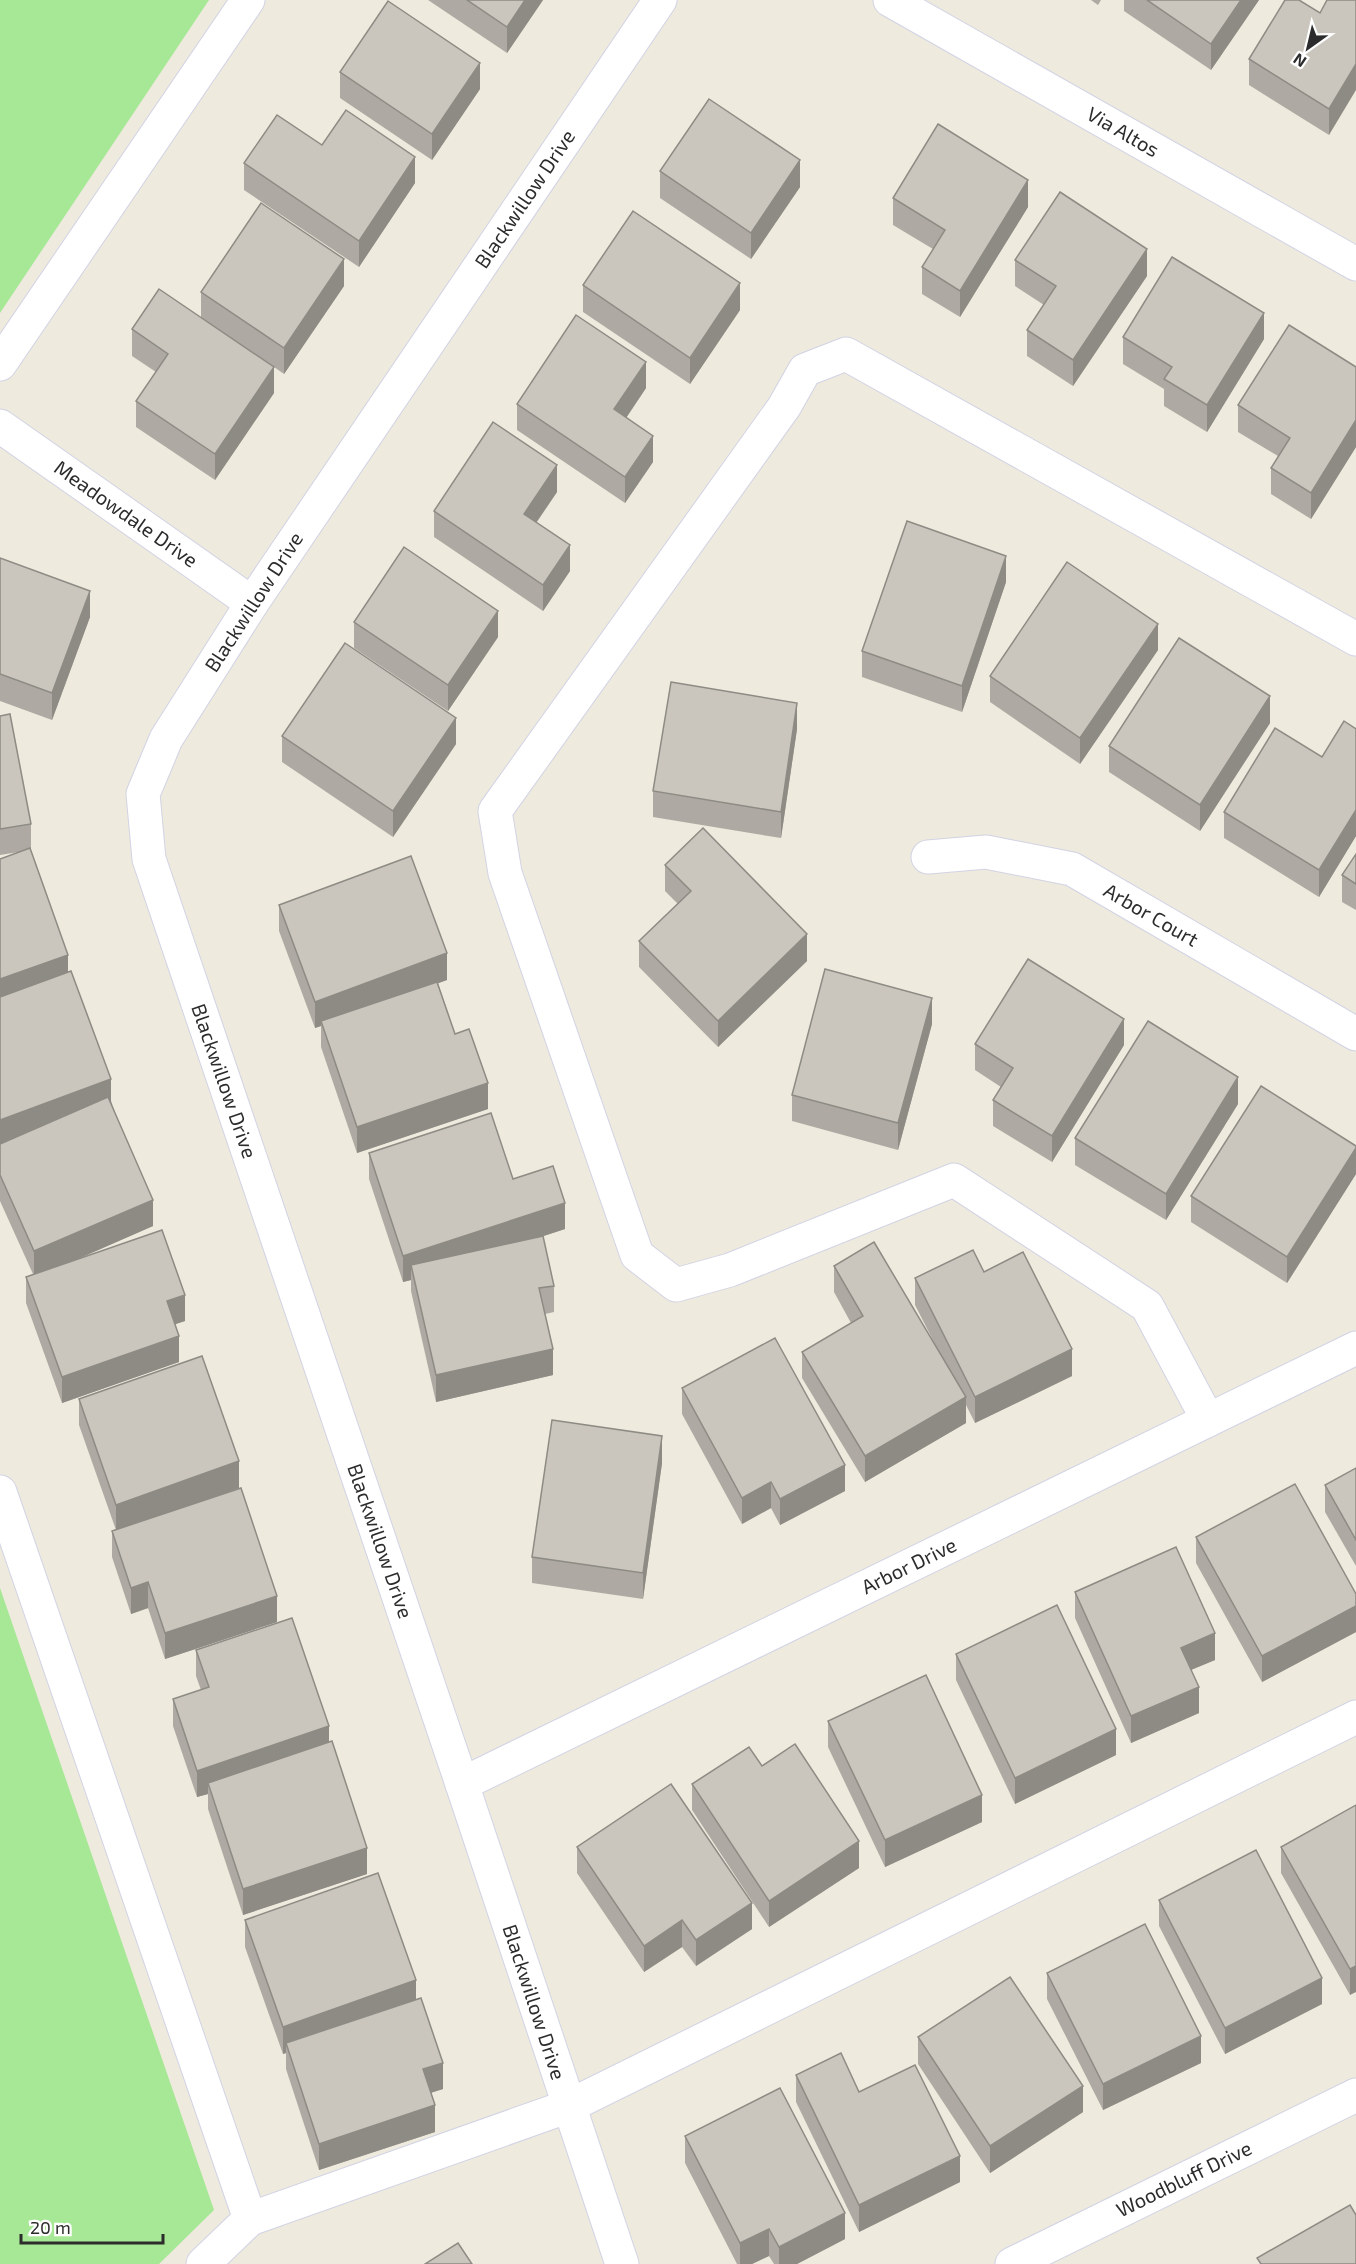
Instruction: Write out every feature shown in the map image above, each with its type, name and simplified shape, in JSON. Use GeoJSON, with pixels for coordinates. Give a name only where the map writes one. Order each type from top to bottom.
{"type":"FeatureCollection","features":[{"type":"Feature","properties":{"kind":"street"},"geometry":{"type":"LineString","coordinates":[[0,364],[248,0]]}},
{"type":"Feature","properties":{"kind":"street","name":"Blackwillow Drive"},"geometry":{"type":"LineString","coordinates":[[621,2264],[462,1784],[149,860],[143,794],[166,739],[252,603],[660,0]]}},
{"type":"Feature","properties":{"kind":"street","name":"Via Altos"},"geometry":{"type":"LineString","coordinates":[[890,0],[1356,264]]}},
{"type":"Feature","properties":{"kind":"street"},"geometry":{"type":"LineString","coordinates":[[1208,1420],[1147,1306],[954,1180],[730,1270],[676,1285],[637,1254],[505,873],[495,811],[784,407],[805,370],[846,354],[1356,639]]}},
{"type":"Feature","properties":{"kind":"street","name":"Meadowdale Drive"},"geometry":{"type":"LineString","coordinates":[[0,426],[252,603]]}},
{"type":"Feature","properties":{"kind":"street","name":"Arbor Court"},"geometry":{"type":"LineString","coordinates":[[928,857],[986,852],[1072,869],[1356,1034]]}},
{"type":"Feature","properties":{"kind":"street","name":"Arbor Drive"},"geometry":{"type":"LineString","coordinates":[[462,1784],[1356,1348]]}},
{"type":"Feature","properties":{"kind":"street"},"geometry":{"type":"LineString","coordinates":[[0,1492],[249,2219]]}},
{"type":"Feature","properties":{"kind":"street"},"geometry":{"type":"LineString","coordinates":[[203,2264],[249,2219],[569,2106],[1356,1717]]}},
{"type":"Feature","properties":{"kind":"street","name":"Woodbluff Drive"},"geometry":{"type":"LineString","coordinates":[[1012,2264],[1356,2095]]}},
{"type":"Feature","properties":{"kind":"green space"},"geometry":{"type":"Polygon","coordinates":[[[0,0],[209,0],[0,313],[0,0]]]}},
{"type":"Feature","properties":{"kind":"green space"},"geometry":{"type":"Polygon","coordinates":[[[0,1588],[214,2210],[159,2264],[0,2264],[0,1588]]]}},
{"type":"Feature","properties":{"kind":"building"},"geometry":{"type":"Polygon","coordinates":[[[467,0],[525,0],[507,27],[467,0]]]}},
{"type":"Feature","properties":{"kind":"building"},"geometry":{"type":"Polygon","coordinates":[[[1147,0],[1241,0],[1211,44],[1147,0]]]}},
{"type":"Feature","properties":{"kind":"building"},"geometry":{"type":"Polygon","coordinates":[[[1285,0],[1299,0],[1320,13],[1327,0],[1356,0],[1356,64],[1329,109],[1249,59],[1285,0]]]}},
{"type":"Feature","properties":{"kind":"building"},"geometry":{"type":"Polygon","coordinates":[[[388,1],[480,63],[432,134],[340,72],[388,1]]]}},
{"type":"Feature","properties":{"kind":"building"},"geometry":{"type":"Polygon","coordinates":[[[709,99],[800,160],[751,233],[660,171],[709,99]]]}},
{"type":"Feature","properties":{"kind":"building"},"geometry":{"type":"Polygon","coordinates":[[[346,110],[415,157],[359,241],[244,163],[277,115],[322,145],[346,110]]]}},
{"type":"Feature","properties":{"kind":"building"},"geometry":{"type":"Polygon","coordinates":[[[938,124],[1028,180],[960,291],[922,267],[945,230],[893,198],[938,124]]]}},
{"type":"Feature","properties":{"kind":"building"},"geometry":{"type":"Polygon","coordinates":[[[1060,192],[1147,249],[1073,360],[1027,330],[1056,286],[1015,260],[1060,192]]]}},
{"type":"Feature","properties":{"kind":"building"},"geometry":{"type":"Polygon","coordinates":[[[261,203],[344,259],[284,348],[201,292],[261,203]]]}},
{"type":"Feature","properties":{"kind":"building"},"geometry":{"type":"Polygon","coordinates":[[[633,211],[740,283],[690,358],[583,285],[633,211]]]}},
{"type":"Feature","properties":{"kind":"building"},"geometry":{"type":"Polygon","coordinates":[[[1172,257],[1264,313],[1207,405],[1164,379],[1172,367],[1123,337],[1172,257]]]}},
{"type":"Feature","properties":{"kind":"building"},"geometry":{"type":"Polygon","coordinates":[[[159,289],[274,367],[215,454],[136,401],[168,354],[132,329],[159,289]]]}},
{"type":"Feature","properties":{"kind":"building"},"geometry":{"type":"Polygon","coordinates":[[[576,315],[646,362],[614,409],[653,436],[625,477],[517,404],[576,315]]]}},
{"type":"Feature","properties":{"kind":"building"},"geometry":{"type":"Polygon","coordinates":[[[1289,325],[1356,367],[1356,420],[1311,493],[1271,468],[1290,438],[1238,405],[1289,325]]]}},
{"type":"Feature","properties":{"kind":"building"},"geometry":{"type":"Polygon","coordinates":[[[493,422],[557,465],[524,514],[570,545],[543,585],[434,511],[493,422]]]}},
{"type":"Feature","properties":{"kind":"building"},"geometry":{"type":"Polygon","coordinates":[[[907,521],[1006,556],[962,686],[862,651],[907,521]]]}},
{"type":"Feature","properties":{"kind":"building"},"geometry":{"type":"Polygon","coordinates":[[[404,547],[498,611],[448,685],[354,622],[404,547]]]}},
{"type":"Feature","properties":{"kind":"building"},"geometry":{"type":"Polygon","coordinates":[[[0,558],[90,591],[52,693],[0,674],[0,558]]]}},
{"type":"Feature","properties":{"kind":"building"},"geometry":{"type":"Polygon","coordinates":[[[1067,562],[1158,624],[1080,738],[990,676],[1067,562]]]}},
{"type":"Feature","properties":{"kind":"building"},"geometry":{"type":"Polygon","coordinates":[[[1179,638],[1270,696],[1200,805],[1109,746],[1179,638]]]}},
{"type":"Feature","properties":{"kind":"building"},"geometry":{"type":"Polygon","coordinates":[[[345,643],[456,718],[393,811],[282,736],[345,643]]]}},
{"type":"Feature","properties":{"kind":"building"},"geometry":{"type":"Polygon","coordinates":[[[671,682],[797,703],[781,812],[653,791],[671,682]]]}},
{"type":"Feature","properties":{"kind":"building"},"geometry":{"type":"Polygon","coordinates":[[[10,714],[31,824],[0,829],[0,716],[10,714]]]}},
{"type":"Feature","properties":{"kind":"building"},"geometry":{"type":"Polygon","coordinates":[[[1344,721],[1356,729],[1356,810],[1319,870],[1224,812],[1275,728],[1322,757],[1344,721]]]}},
{"type":"Feature","properties":{"kind":"building"},"geometry":{"type":"Polygon","coordinates":[[[703,828],[807,934],[718,1021],[639,941],[691,891],[665,865],[703,828]]]}},
{"type":"Feature","properties":{"kind":"building"},"geometry":{"type":"Polygon","coordinates":[[[30,848],[68,955],[0,979],[0,859],[30,848]]]}},
{"type":"Feature","properties":{"kind":"building"},"geometry":{"type":"Polygon","coordinates":[[[1356,854],[1356,884],[1342,875],[1356,854]]]}},
{"type":"Feature","properties":{"kind":"building"},"geometry":{"type":"Polygon","coordinates":[[[411,856],[447,953],[315,1002],[279,905],[411,856]]]}},
{"type":"Feature","properties":{"kind":"building"},"geometry":{"type":"Polygon","coordinates":[[[1028,959],[1124,1019],[1052,1136],[993,1100],[1013,1068],[975,1044],[1028,959]]]}},
{"type":"Feature","properties":{"kind":"building"},"geometry":{"type":"Polygon","coordinates":[[[825,969],[932,998],[898,1123],[792,1095],[825,969]]]}},
{"type":"Feature","properties":{"kind":"building"},"geometry":{"type":"Polygon","coordinates":[[[71,971],[111,1079],[0,1120],[0,997],[71,971]]]}},
{"type":"Feature","properties":{"kind":"building"},"geometry":{"type":"Polygon","coordinates":[[[437,982],[455,1034],[469,1029],[488,1083],[357,1127],[321,1021],[437,982]]]}},
{"type":"Feature","properties":{"kind":"building"},"geometry":{"type":"Polygon","coordinates":[[[1148,1021],[1238,1077],[1166,1194],[1075,1138],[1148,1021]]]}},
{"type":"Feature","properties":{"kind":"building"},"geometry":{"type":"Polygon","coordinates":[[[1261,1086],[1356,1146],[1287,1257],[1191,1196],[1261,1086]]]}},
{"type":"Feature","properties":{"kind":"building"},"geometry":{"type":"Polygon","coordinates":[[[108,1097],[153,1200],[34,1251],[0,1175],[0,1144],[108,1097]]]}},
{"type":"Feature","properties":{"kind":"building"},"geometry":{"type":"Polygon","coordinates":[[[491,1113],[513,1179],[553,1166],[565,1203],[403,1256],[369,1153],[491,1113]]]}},
{"type":"Feature","properties":{"kind":"building"},"geometry":{"type":"Polygon","coordinates":[[[162,1230],[185,1295],[167,1301],[179,1336],[62,1377],[26,1277],[162,1230]]]}},
{"type":"Feature","properties":{"kind":"building"},"geometry":{"type":"Polygon","coordinates":[[[543,1236],[554,1286],[539,1288],[553,1349],[436,1375],[411,1265],[543,1236]]]}},
{"type":"Feature","properties":{"kind":"building"},"geometry":{"type":"Polygon","coordinates":[[[874,1242],[966,1397],[865,1456],[802,1352],[863,1316],[834,1266],[874,1242]]]}},
{"type":"Feature","properties":{"kind":"building"},"geometry":{"type":"Polygon","coordinates":[[[973,1250],[984,1272],[1023,1252],[1072,1349],[975,1397],[915,1278],[973,1250]]]}},
{"type":"Feature","properties":{"kind":"building"},"geometry":{"type":"Polygon","coordinates":[[[775,1338],[845,1465],[780,1499],[771,1482],[742,1498],[682,1388],[775,1338]]]}},
{"type":"Feature","properties":{"kind":"building"},"geometry":{"type":"Polygon","coordinates":[[[202,1356],[239,1461],[116,1505],[79,1399],[202,1356]]]}},
{"type":"Feature","properties":{"kind":"building"},"geometry":{"type":"Polygon","coordinates":[[[552,1420],[662,1436],[643,1573],[532,1557],[552,1420]]]}},
{"type":"Feature","properties":{"kind":"building"},"geometry":{"type":"Polygon","coordinates":[[[1356,1468],[1356,1540],[1325,1485],[1356,1468]]]}},
{"type":"Feature","properties":{"kind":"building"},"geometry":{"type":"Polygon","coordinates":[[[1295,1484],[1356,1594],[1356,1606],[1262,1656],[1196,1537],[1295,1484]]]}},
{"type":"Feature","properties":{"kind":"building"},"geometry":{"type":"Polygon","coordinates":[[[241,1488],[277,1596],[165,1633],[148,1582],[131,1588],[112,1531],[241,1488]]]}},
{"type":"Feature","properties":{"kind":"building"},"geometry":{"type":"Polygon","coordinates":[[[1176,1547],[1215,1633],[1181,1648],[1199,1687],[1131,1716],[1075,1592],[1176,1547]]]}},
{"type":"Feature","properties":{"kind":"building"},"geometry":{"type":"Polygon","coordinates":[[[1057,1605],[1116,1729],[1015,1778],[956,1654],[1057,1605]]]}},
{"type":"Feature","properties":{"kind":"building"},"geometry":{"type":"Polygon","coordinates":[[[292,1618],[329,1726],[197,1771],[173,1699],[209,1687],[196,1650],[292,1618]]]}},
{"type":"Feature","properties":{"kind":"building"},"geometry":{"type":"Polygon","coordinates":[[[926,1675],[982,1795],[885,1840],[828,1721],[926,1675]]]}},
{"type":"Feature","properties":{"kind":"building"},"geometry":{"type":"Polygon","coordinates":[[[332,1741],[367,1848],[243,1889],[208,1783],[332,1741]]]}},
{"type":"Feature","properties":{"kind":"building"},"geometry":{"type":"Polygon","coordinates":[[[795,1744],[859,1841],[769,1901],[692,1784],[749,1747],[762,1766],[795,1744]]]}},
{"type":"Feature","properties":{"kind":"building"},"geometry":{"type":"Polygon","coordinates":[[[671,1784],[752,1903],[696,1940],[682,1920],[644,1946],[577,1847],[671,1784]]]}},
{"type":"Feature","properties":{"kind":"building"},"geometry":{"type":"Polygon","coordinates":[[[1356,1805],[1356,1966],[1350,1969],[1281,1847],[1356,1805]]]}},
{"type":"Feature","properties":{"kind":"building"},"geometry":{"type":"Polygon","coordinates":[[[1256,1850],[1322,1978],[1225,2028],[1159,1900],[1256,1850]]]}},
{"type":"Feature","properties":{"kind":"building"},"geometry":{"type":"Polygon","coordinates":[[[378,1873],[416,1980],[283,2027],[245,1920],[378,1873]]]}},
{"type":"Feature","properties":{"kind":"building"},"geometry":{"type":"Polygon","coordinates":[[[1145,1924],[1201,2036],[1103,2084],[1047,1973],[1145,1924]]]}},
{"type":"Feature","properties":{"kind":"building"},"geometry":{"type":"Polygon","coordinates":[[[1010,1977],[1083,2086],[990,2146],[918,2037],[1010,1977]]]}},
{"type":"Feature","properties":{"kind":"building"},"geometry":{"type":"Polygon","coordinates":[[[421,1998],[443,2063],[423,2069],[435,2105],[319,2144],[286,2043],[421,1998]]]}},
{"type":"Feature","properties":{"kind":"building"},"geometry":{"type":"Polygon","coordinates":[[[841,2053],[859,2092],[915,2065],[960,2156],[859,2205],[796,2075],[841,2053]]]}},
{"type":"Feature","properties":{"kind":"building"},"geometry":{"type":"Polygon","coordinates":[[[780,2088],[845,2213],[779,2247],[769,2229],[740,2243],[685,2136],[780,2088]]]}},
{"type":"Feature","properties":{"kind":"building"},"geometry":{"type":"Polygon","coordinates":[[[1350,2205],[1356,2215],[1356,2264],[1261,2264],[1257,2258],[1350,2205]]]}},
{"type":"Feature","properties":{"kind":"building"},"geometry":{"type":"Polygon","coordinates":[[[458,2243],[472,2264],[425,2264],[458,2243]]]}}]}
